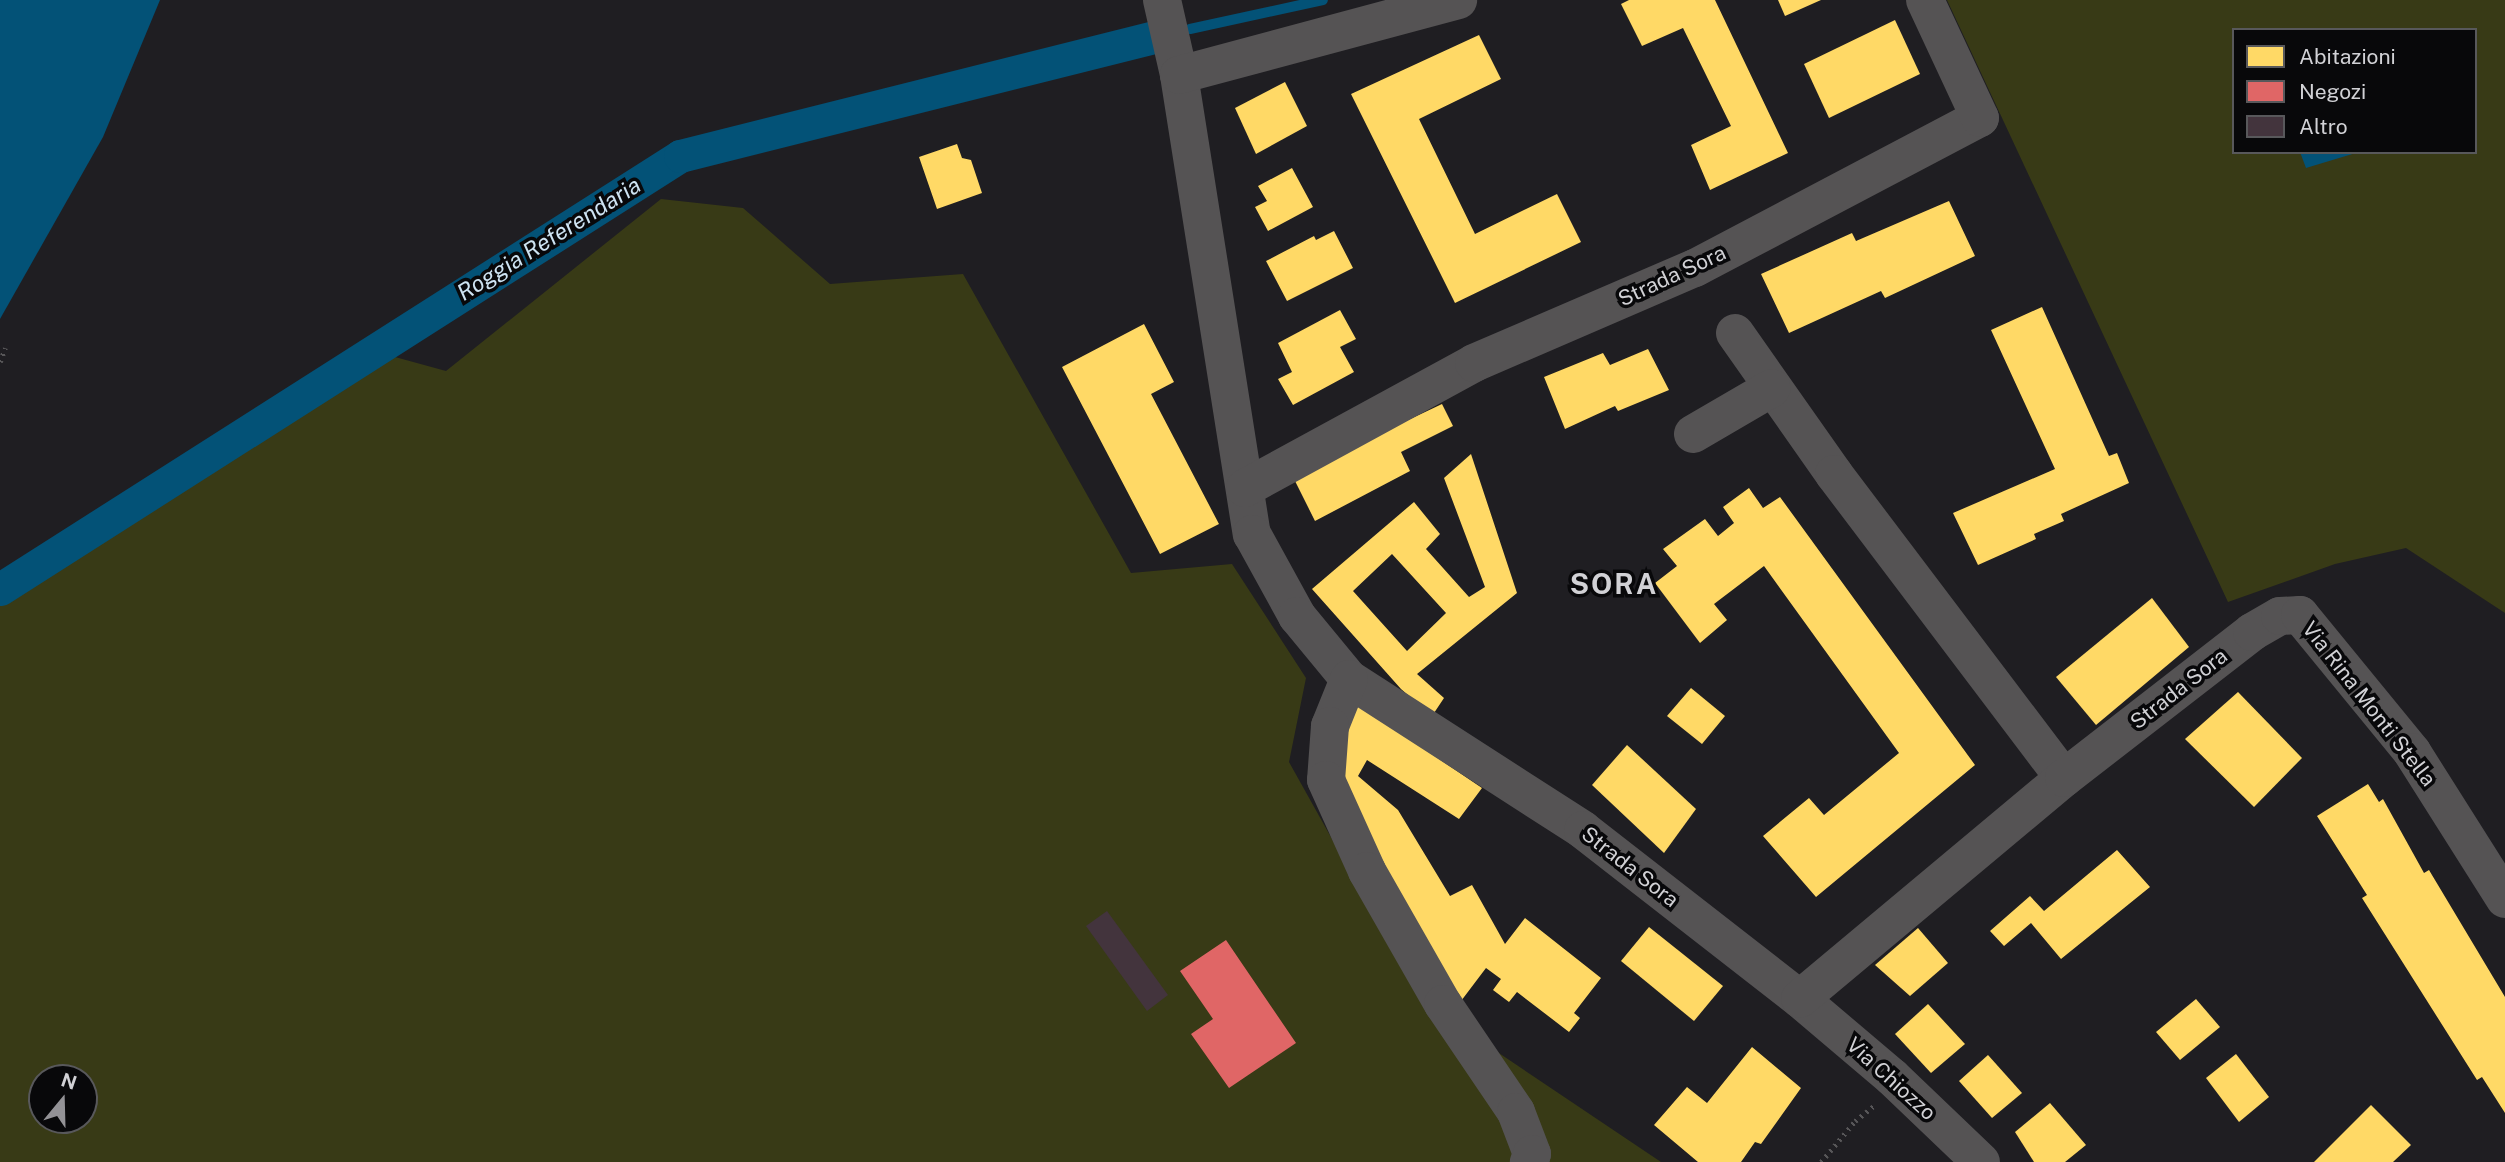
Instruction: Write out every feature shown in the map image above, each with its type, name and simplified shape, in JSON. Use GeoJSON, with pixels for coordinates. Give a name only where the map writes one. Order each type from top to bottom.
{"type":"FeatureCollection","features":[{"type":"Feature","properties":{"kind":"street","name":"Strada Sora"},"geometry":{"type":"LineString","coordinates":[[1161,0],[1179,75],[1252,534],[1297,616],[1349,679],[1583,830],[1800,999],[2064,778],[2252,632],[2280,615],[2300,615]]}},
{"type":"Feature","properties":{"kind":"street"},"geometry":{"type":"LineString","coordinates":[[1179,75],[1458,0]]}},
{"type":"Feature","properties":{"kind":"street","name":"Strada Sora"},"geometry":{"type":"LineString","coordinates":[[1245,488],[1474,363],[1695,268],[1980,118],[1925,0]]}},
{"type":"Feature","properties":{"kind":"street"},"geometry":{"type":"LineString","coordinates":[[1735,333],[1772,388],[2064,778]]}},
{"type":"Feature","properties":{"kind":"street"},"geometry":{"type":"LineString","coordinates":[[1693,434],[1772,388]]}},
{"type":"Feature","properties":{"kind":"street","name":"Via Rina Monti Stella"},"geometry":{"type":"LineString","coordinates":[[2300,615],[2412,752],[2505,899]]}},
{"type":"Feature","properties":{"kind":"street"},"geometry":{"type":"LineString","coordinates":[[1349,679],[1330,726],[1326,780],[1367,871],[1443,1004],[1516,1112],[1532,1154],[1529,1162]]}},
{"type":"Feature","properties":{"kind":"street","name":"Via Chiozzo"},"geometry":{"type":"LineString","coordinates":[[1800,999],[1901,1085],[1981,1162]]}},
{"type":"Feature","properties":{"kind":"path"},"geometry":{"type":"LineString","coordinates":[[0,362],[5,348]]}},
{"type":"Feature","properties":{"kind":"path"},"geometry":{"type":"LineString","coordinates":[[1821,1162],[1856,1121],[1901,1085]]}},
{"type":"Feature","properties":{"kind":"green space"},"geometry":{"type":"Polygon","coordinates":[[[1947,0],[2505,0],[2505,613],[2406,548],[2335,564],[2228,602],[1947,0]]]}},
{"type":"Feature","properties":{"kind":"green space"},"geometry":{"type":"Polygon","coordinates":[[[661,199],[743,208],[830,284],[963,274],[1131,573],[1232,564],[1306,678],[1289,762],[1423,1002],[1661,1162],[0,1162],[0,583],[395,357],[446,371],[661,199]]]}},
{"type":"Feature","properties":{"kind":"water"},"geometry":{"type":"Polygon","coordinates":[[[0,0],[160,0],[103,137],[0,319],[0,0]]]}},
{"type":"Feature","properties":{"kind":"water"},"geometry":{"type":"Polygon","coordinates":[[[2301,154],[2352,154],[2306,168],[2301,154]]]}},
{"type":"Feature","properties":{"kind":"building: Abitazioni"},"geometry":{"type":"Polygon","coordinates":[[[1629,0],[1715,0],[1788,153],[1710,190],[1691,145],[1731,126],[1683,28],[1642,46],[1621,4],[1629,0]]]}},
{"type":"Feature","properties":{"kind":"building: Abitazioni"},"geometry":{"type":"Polygon","coordinates":[[[1778,0],[1821,0],[1785,16],[1778,0]]]}},
{"type":"Feature","properties":{"kind":"building: Abitazioni"},"geometry":{"type":"Polygon","coordinates":[[[1895,20],[1920,74],[1829,118],[1804,64],[1895,20]]]}},
{"type":"Feature","properties":{"kind":"building: Abitazioni"},"geometry":{"type":"Polygon","coordinates":[[[1479,35],[1501,79],[1419,119],[1475,234],[1557,194],[1581,242],[1455,303],[1351,94],[1479,35]]]}},
{"type":"Feature","properties":{"kind":"building: Abitazioni"},"geometry":{"type":"Polygon","coordinates":[[[1285,82],[1307,126],[1256,154],[1235,108],[1285,82]]]}},
{"type":"Feature","properties":{"kind":"building: Abitazioni"},"geometry":{"type":"Polygon","coordinates":[[[957,144],[962,158],[971,160],[982,193],[937,209],[919,157],[957,144]]]}},
{"type":"Feature","properties":{"kind":"building: Abitazioni"},"geometry":{"type":"Polygon","coordinates":[[[1292,168],[1313,207],[1268,231],[1255,207],[1267,201],[1258,186],[1292,168]]]}},
{"type":"Feature","properties":{"kind":"building: Abitazioni"},"geometry":{"type":"Polygon","coordinates":[[[1949,201],[1975,256],[1885,298],[1881,291],[1789,333],[1761,274],[1852,233],[1856,241],[1949,201]]]}},
{"type":"Feature","properties":{"kind":"building: Abitazioni"},"geometry":{"type":"Polygon","coordinates":[[[1334,231],[1353,268],[1287,301],[1266,261],[1314,236],[1316,240],[1334,231]]]}},
{"type":"Feature","properties":{"kind":"building: Abitazioni"},"geometry":{"type":"Polygon","coordinates":[[[2042,307],[2109,456],[2117,453],[2129,483],[2061,514],[2064,521],[2034,534],[2036,539],[1978,565],[1953,513],[2055,469],[1991,330],[2042,307]]]}},
{"type":"Feature","properties":{"kind":"building: Abitazioni"},"geometry":{"type":"Polygon","coordinates":[[[1340,310],[1356,339],[1340,347],[1354,372],[1293,405],[1278,379],[1292,372],[1278,343],[1340,310]]]}},
{"type":"Feature","properties":{"kind":"building: Abitazioni"},"geometry":{"type":"Polygon","coordinates":[[[1144,324],[1174,382],[1151,394],[1219,524],[1160,554],[1062,367],[1144,324]]]}},
{"type":"Feature","properties":{"kind":"building: Abitazioni"},"geometry":{"type":"Polygon","coordinates":[[[1648,349],[1669,390],[1618,411],[1615,406],[1565,429],[1544,377],[1603,353],[1610,365],[1648,349]]]}},
{"type":"Feature","properties":{"kind":"building: Abitazioni"},"geometry":{"type":"Polygon","coordinates":[[[1442,404],[1453,426],[1401,452],[1410,471],[1315,521],[1292,475],[1442,404]]]}},
{"type":"Feature","properties":{"kind":"building: Abitazioni"},"geometry":{"type":"Polygon","coordinates":[[[1471,454],[1517,593],[1417,674],[1444,698],[1432,716],[1401,689],[1312,589],[1414,502],[1440,534],[1426,549],[1469,597],[1485,587],[1444,478],[1471,454]],[[1392,554],[1353,591],[1407,651],[1446,613],[1392,554]]]}},
{"type":"Feature","properties":{"kind":"building: Abitazioni"},"geometry":{"type":"Polygon","coordinates":[[[1749,488],[1763,508],[1780,497],[1975,765],[1816,897],[1763,836],[1809,798],[1824,815],[1899,753],[1764,566],[1714,604],[1727,620],[1700,643],[1655,583],[1677,566],[1663,549],[1705,519],[1718,536],[1734,523],[1723,507],[1749,488]]]}},
{"type":"Feature","properties":{"kind":"building: Abitazioni"},"geometry":{"type":"Polygon","coordinates":[[[2152,598],[2189,647],[2096,725],[2056,677],[2152,598]]]}},
{"type":"Feature","properties":{"kind":"building: Abitazioni"},"geometry":{"type":"Polygon","coordinates":[[[1691,688],[1725,716],[1702,744],[1667,716],[1691,688]]]}},
{"type":"Feature","properties":{"kind":"building: Abitazioni"},"geometry":{"type":"Polygon","coordinates":[[[2238,692],[2302,758],[2254,807],[2185,739],[2238,692]]]}},
{"type":"Feature","properties":{"kind":"building: Abitazioni"},"geometry":{"type":"Polygon","coordinates":[[[1356,703],[1482,788],[1459,819],[1367,760],[1358,776],[1398,810],[1450,896],[1472,885],[1505,944],[1525,918],[1601,978],[1574,1013],[1580,1018],[1569,1032],[1517,992],[1509,1002],[1493,990],[1501,979],[1486,968],[1458,1005],[1409,920],[1335,767],[1356,703]]]}},
{"type":"Feature","properties":{"kind":"building: Abitazioni"},"geometry":{"type":"Polygon","coordinates":[[[1627,745],[1696,809],[1664,853],[1592,785],[1627,745]]]}},
{"type":"Feature","properties":{"kind":"building: Abitazioni"},"geometry":{"type":"Polygon","coordinates":[[[2368,784],[2379,802],[2383,799],[2424,873],[2429,870],[2505,997],[2505,1113],[2482,1077],[2477,1080],[2362,898],[2367,895],[2317,816],[2368,784]]]}},
{"type":"Feature","properties":{"kind":"building: Abitazioni"},"geometry":{"type":"Polygon","coordinates":[[[2117,850],[2150,887],[2061,959],[2031,923],[2004,946],[1990,931],[2030,896],[2044,911],[2117,850]]]}},
{"type":"Feature","properties":{"kind":"building: Abitazioni"},"geometry":{"type":"Polygon","coordinates":[[[1649,927],[1723,986],[1694,1021],[1621,961],[1649,927]]]}},
{"type":"Feature","properties":{"kind":"building: Abitazioni"},"geometry":{"type":"Polygon","coordinates":[[[1918,928],[1948,963],[1910,996],[1875,965],[1918,928]]]}},
{"type":"Feature","properties":{"kind":"building: Abitazioni"},"geometry":{"type":"Polygon","coordinates":[[[2196,999],[2220,1027],[2180,1060],[2156,1032],[2196,999]]]}},
{"type":"Feature","properties":{"kind":"building: Abitazioni"},"geometry":{"type":"Polygon","coordinates":[[[1928,1004],[1965,1044],[1931,1073],[1895,1034],[1928,1004]]]}},
{"type":"Feature","properties":{"kind":"building: Abitazioni"},"geometry":{"type":"Polygon","coordinates":[[[1752,1047],[1801,1088],[1761,1144],[1755,1142],[1741,1162],[1698,1162],[1654,1125],[1687,1087],[1707,1103],[1752,1047]]]}},
{"type":"Feature","properties":{"kind":"building: Abitazioni"},"geometry":{"type":"Polygon","coordinates":[[[2236,1054],[2269,1097],[2239,1122],[2206,1078],[2236,1054]]]}},
{"type":"Feature","properties":{"kind":"building: Abitazioni"},"geometry":{"type":"Polygon","coordinates":[[[1988,1055],[2022,1093],[1992,1118],[1959,1081],[1988,1055]]]}},
{"type":"Feature","properties":{"kind":"building: Abitazioni"},"geometry":{"type":"Polygon","coordinates":[[[2050,1103],[2086,1145],[2065,1162],[2034,1162],[2015,1132],[2050,1103]]]}},
{"type":"Feature","properties":{"kind":"building: Abitazioni"},"geometry":{"type":"Polygon","coordinates":[[[2371,1105],[2411,1145],[2393,1162],[2314,1162],[2371,1105]]]}},
{"type":"Feature","properties":{"kind":"building: Negozi"},"geometry":{"type":"Polygon","coordinates":[[[1226,940],[1296,1043],[1229,1088],[1191,1034],[1213,1019],[1180,971],[1226,940]]]}},
{"type":"Feature","properties":{"kind":"building: Altro"},"geometry":{"type":"Polygon","coordinates":[[[1107,911],[1168,995],[1147,1011],[1086,926],[1107,911]]]}},
{"type":"Feature","properties":{"kind":"waterway"},"geometry":{"type":"LineString","coordinates":[[1190,29],[1323,0]]}},
{"type":"Feature","properties":{"kind":"waterway","name":"Roggia Referendaria"},"geometry":{"type":"LineString","coordinates":[[0,589],[680,156],[1160,35]]}},
{"type":"Feature","properties":{"kind":"district","name":"SORA"},"geometry":{"type":"Point","coordinates":[1614,584]}}]}
